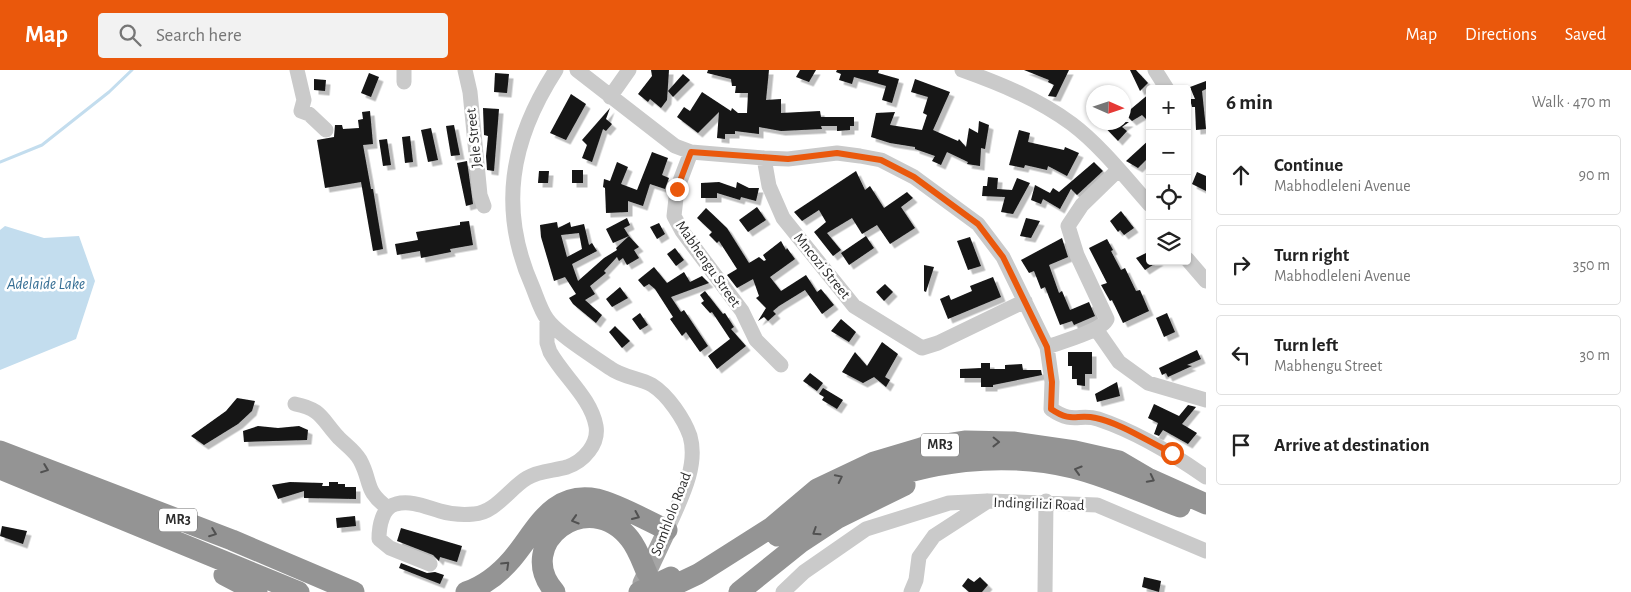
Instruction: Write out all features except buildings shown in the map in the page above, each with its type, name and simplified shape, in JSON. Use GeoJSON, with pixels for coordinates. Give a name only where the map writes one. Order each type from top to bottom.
{"type":"FeatureCollection","features":[{"type":"Feature","properties":{"kind":"highway","name":"MR3"},"geometry":{"type":"LineString","coordinates":[[697,578],[772,527],[817,489],[874,462],[921,448],[966,441],[1013,442],[1075,451],[1119,461],[1148,478],[1206,504]]}},
{"type":"Feature","properties":{"kind":"highway","name":"MR3"},"geometry":{"type":"LineString","coordinates":[[0,451],[232,540],[354,592]]}},
{"type":"Feature","properties":{"kind":"highway","name":"MR3"},"geometry":{"type":"LineString","coordinates":[[660,592],[697,578],[858,490],[908,472],[953,463],[968,461],[1036,461],[1074,468],[1206,518]]}},
{"type":"Feature","properties":{"kind":"highway"},"geometry":{"type":"LineString","coordinates":[[739,592],[800,543],[838,518],[953,463]]}},
{"type":"Feature","properties":{"kind":"highway","name":"MR3"},"geometry":{"type":"LineString","coordinates":[[0,469],[299,592]]}},
{"type":"Feature","properties":{"kind":"highway"},"geometry":{"type":"LineString","coordinates":[[466,592],[478,588],[497,573],[512,559],[546,514],[562,503],[597,499],[667,530]]}},
{"type":"Feature","properties":{"kind":"highway"},"geometry":{"type":"LineString","coordinates":[[92,507],[257,592]]}},
{"type":"Feature","properties":{"kind":"highway"},"geometry":{"type":"LineString","coordinates":[[555,592],[548,584],[543,567],[545,548],[550,537],[562,525],[576,518],[600,518],[622,531],[635,546],[641,586],[683,571],[697,578]]}},
{"type":"Feature","properties":{"kind":"main road","name":"Somhlolo Road"},"geometry":{"type":"LineString","coordinates":[[641,586],[667,530]]}},
{"type":"Feature","properties":{"kind":"street"},"geometry":{"type":"LineString","coordinates":[[297,70],[304,100],[301,111],[309,114],[326,130]]}},
{"type":"Feature","properties":{"kind":"street","name":"Jele Street"},"geometry":{"type":"LineString","coordinates":[[465,70],[470,92],[480,195],[484,206]]}},
{"type":"Feature","properties":{"kind":"street","name":"Somhlolo Road"},"geometry":{"type":"LineString","coordinates":[[556,70],[539,96],[516,161],[512,200],[514,234],[527,276],[547,320],[577,345],[613,370],[652,385],[666,397],[677,412],[690,436],[692,454],[688,480],[667,530]]}},
{"type":"Feature","properties":{"kind":"street"},"geometry":{"type":"LineString","coordinates":[[577,70],[675,146],[691,152],[788,159],[837,153],[881,160],[914,177],[978,224],[1003,257],[1047,347],[1052,382],[1051,409],[1060,415],[1074,419],[1096,418],[1113,425],[1172,453],[1206,477]]}},
{"type":"Feature","properties":{"kind":"street"},"geometry":{"type":"LineString","coordinates":[[610,97],[629,70]]}},
{"type":"Feature","properties":{"kind":"street"},"geometry":{"type":"LineString","coordinates":[[962,70],[999,83],[1042,104],[1074,125],[1146,196]]}},
{"type":"Feature","properties":{"kind":"street"},"geometry":{"type":"LineString","coordinates":[[1155,70],[1164,85]]}},
{"type":"Feature","properties":{"kind":"street","name":"Mabhengu Street"},"geometry":{"type":"LineString","coordinates":[[691,152],[677,189],[674,216],[682,231],[742,311],[756,340],[780,365]]}},
{"type":"Feature","properties":{"kind":"street","name":"Mncozi Street"},"geometry":{"type":"LineString","coordinates":[[764,158],[769,186],[783,218],[854,306],[922,348],[1025,301]]}},
{"type":"Feature","properties":{"kind":"street"},"geometry":{"type":"LineString","coordinates":[[1047,347],[1105,324],[1107,318],[1077,255],[1068,226],[1082,205],[1118,170]]}},
{"type":"Feature","properties":{"kind":"street"},"geometry":{"type":"LineString","coordinates":[[1191,264],[1206,281]]}},
{"type":"Feature","properties":{"kind":"street"},"geometry":{"type":"LineString","coordinates":[[430,564],[390,548],[379,539],[379,525],[388,508],[394,504],[408,503],[425,505],[441,512],[477,514],[490,509],[527,477],[546,470],[566,467],[587,453],[595,442],[594,421],[590,407],[550,352],[547,343],[547,320]]}},
{"type":"Feature","properties":{"kind":"street"},"geometry":{"type":"LineString","coordinates":[[1096,329],[1119,362],[1148,383],[1206,400]]}},
{"type":"Feature","properties":{"kind":"street"},"geometry":{"type":"LineString","coordinates":[[295,404],[318,412],[338,436],[354,451],[360,460],[375,499],[388,508]]}},
{"type":"Feature","properties":{"kind":"street"},"geometry":{"type":"LineString","coordinates":[[783,592],[804,572],[866,529],[948,503],[988,500]]}},
{"type":"Feature","properties":{"kind":"street","name":"Indingilizi Road"},"geometry":{"type":"LineString","coordinates":[[911,592],[916,580],[919,557],[934,536],[988,500],[1096,506],[1206,551]]}},
{"type":"Feature","properties":{"kind":"street"},"geometry":{"type":"LineString","coordinates":[[1045,592],[1046,502]]}},
{"type":"Feature","properties":{"kind":"water","name":"Adelaide Lake"},"geometry":{"type":"Polygon","coordinates":[[[5,226],[44,238],[79,236],[95,281],[76,339],[0,370],[0,230],[5,226]]]}},
{"type":"Feature","properties":{"kind":"waterway"},"geometry":{"type":"LineString","coordinates":[[0,162],[42,145],[109,92],[132,70]]}},
{"type":"Feature","properties":{"kind":"route"},"geometry":{"type":"LineString","coordinates":[[677,189],[691,152],[788,159],[837,153],[881,160],[914,177],[978,224],[1003,257],[1047,347],[1052,382],[1051,409],[1060,415],[1074,419],[1084,417],[1096,418],[1172,453]]}}]}
